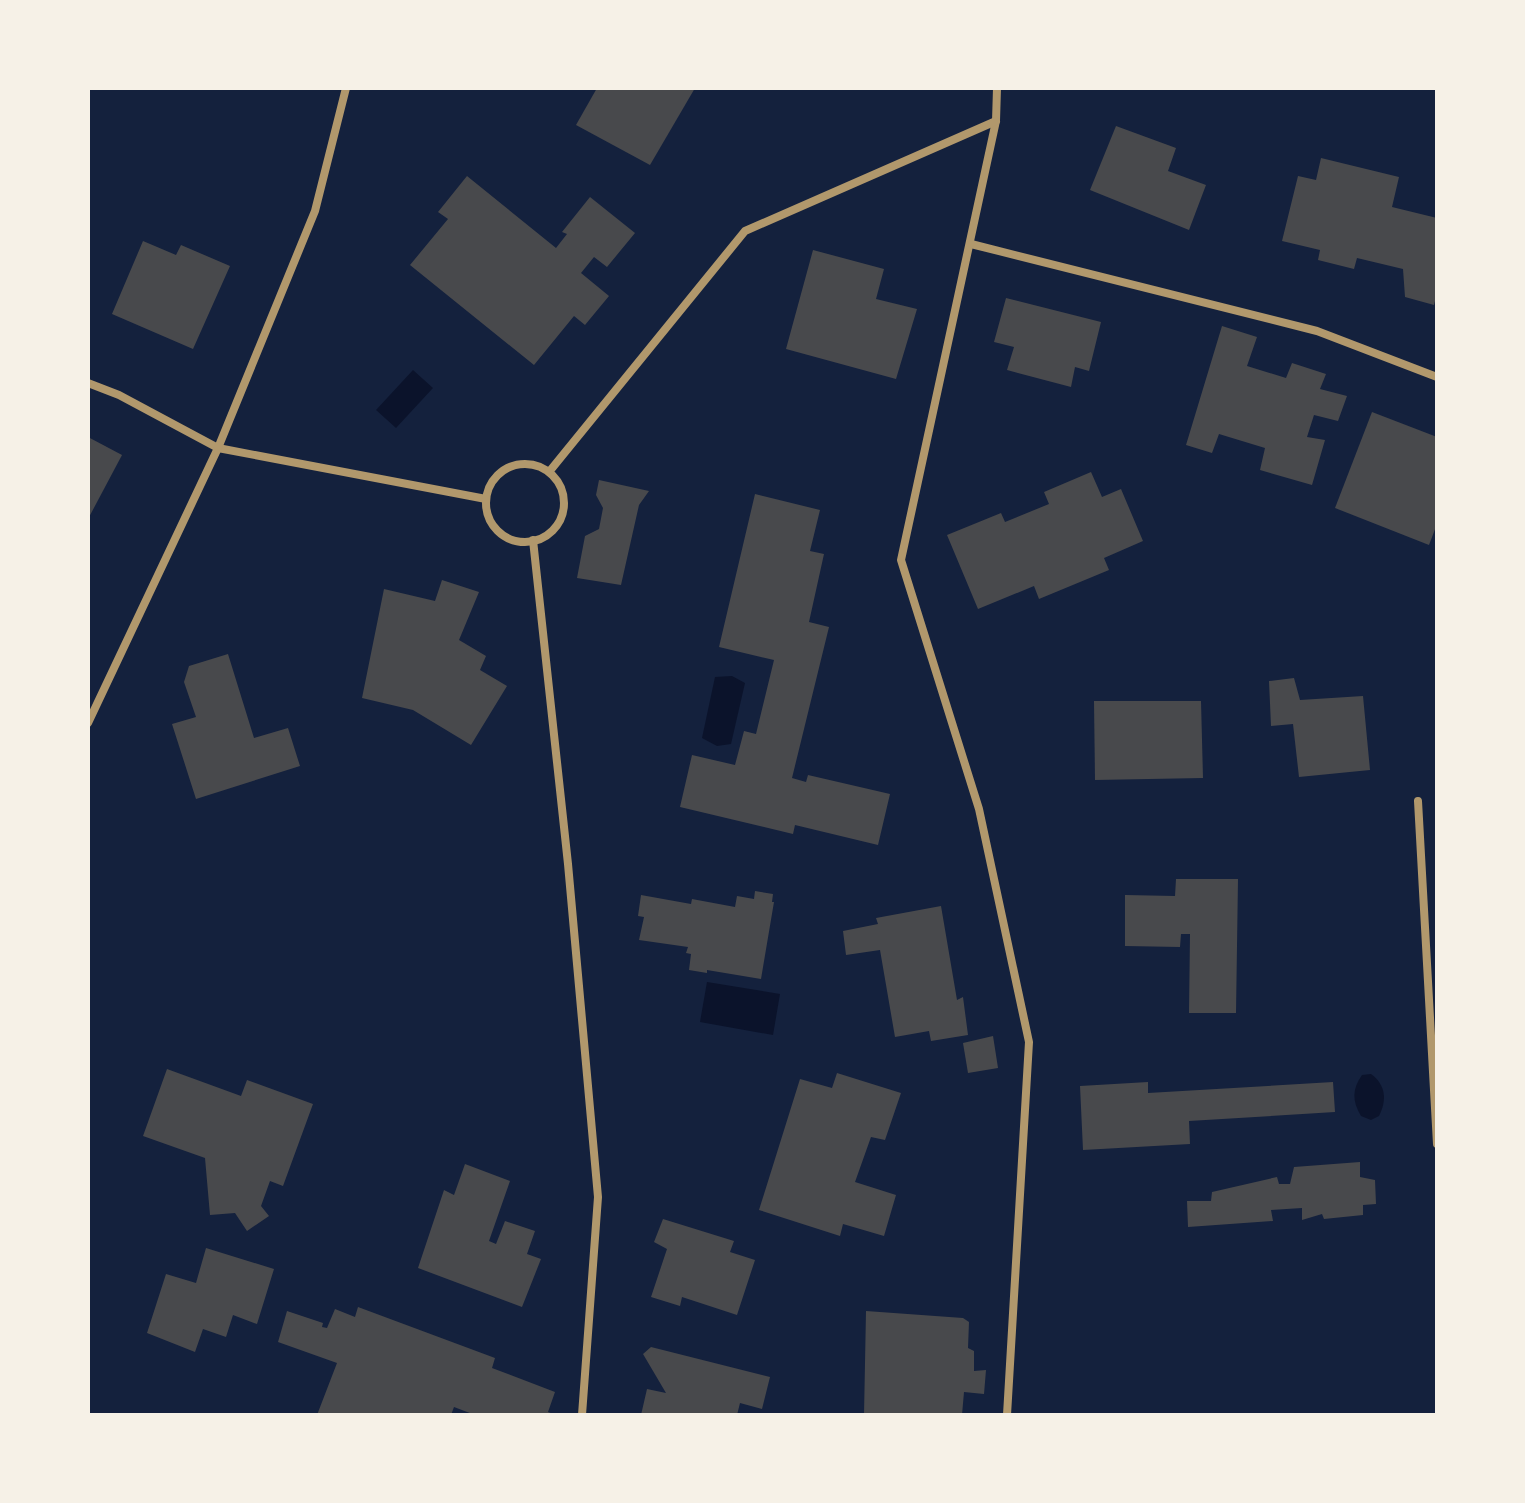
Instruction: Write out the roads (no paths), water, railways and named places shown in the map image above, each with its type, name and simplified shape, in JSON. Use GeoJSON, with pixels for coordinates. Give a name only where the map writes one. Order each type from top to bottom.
{"type":"FeatureCollection","features":[{"type":"Feature","properties":{"kind":"street"},"geometry":{"type":"LineString","coordinates":[[88,723],[218,448],[315,211],[346,88]]}},
{"type":"Feature","properties":{"kind":"street"},"geometry":{"type":"LineString","coordinates":[[997,88],[996,121],[971,244],[901,560],[979,809],[1029,1042],[1007,1415]]}},
{"type":"Feature","properties":{"kind":"street"},"geometry":{"type":"LineString","coordinates":[[549,472],[745,231],[996,121]]}},
{"type":"Feature","properties":{"kind":"street"},"geometry":{"type":"LineString","coordinates":[[971,244],[1317,331],[1437,377]]}},
{"type":"Feature","properties":{"kind":"street"},"geometry":{"type":"LineString","coordinates":[[88,383],[119,395],[218,448],[486,499]]}},
{"type":"Feature","properties":{"kind":"street"},"geometry":{"type":"LineString","coordinates":[[515,465],[539,466],[549,472],[562,492],[561,517],[554,528],[545,536],[521,541],[499,531],[491,522],[486,499],[495,477],[515,465]]}},
{"type":"Feature","properties":{"kind":"street"},"geometry":{"type":"LineString","coordinates":[[533,540],[568,864],[598,1197],[582,1415]]}},
{"type":"Feature","properties":{"kind":"street"},"geometry":{"type":"LineString","coordinates":[[1418,801],[1437,1144]]}},
{"type":"Feature","properties":{"kind":"water"},"geometry":{"type":"Polygon","coordinates":[[[413,370],[433,388],[396,428],[376,410],[413,370]]]}},
{"type":"Feature","properties":{"kind":"water"},"geometry":{"type":"Polygon","coordinates":[[[732,676],[745,683],[731,744],[717,746],[702,738],[715,677],[732,676]]]}},
{"type":"Feature","properties":{"kind":"water"},"geometry":{"type":"Polygon","coordinates":[[[707,982],[780,994],[773,1035],[700,1022],[707,982]]]}},
{"type":"Feature","properties":{"kind":"water"},"geometry":{"type":"Polygon","coordinates":[[[1371,1074],[1380,1083],[1384,1099],[1379,1116],[1371,1120],[1361,1116],[1354,1095],[1362,1075],[1371,1074]]]}}]}
